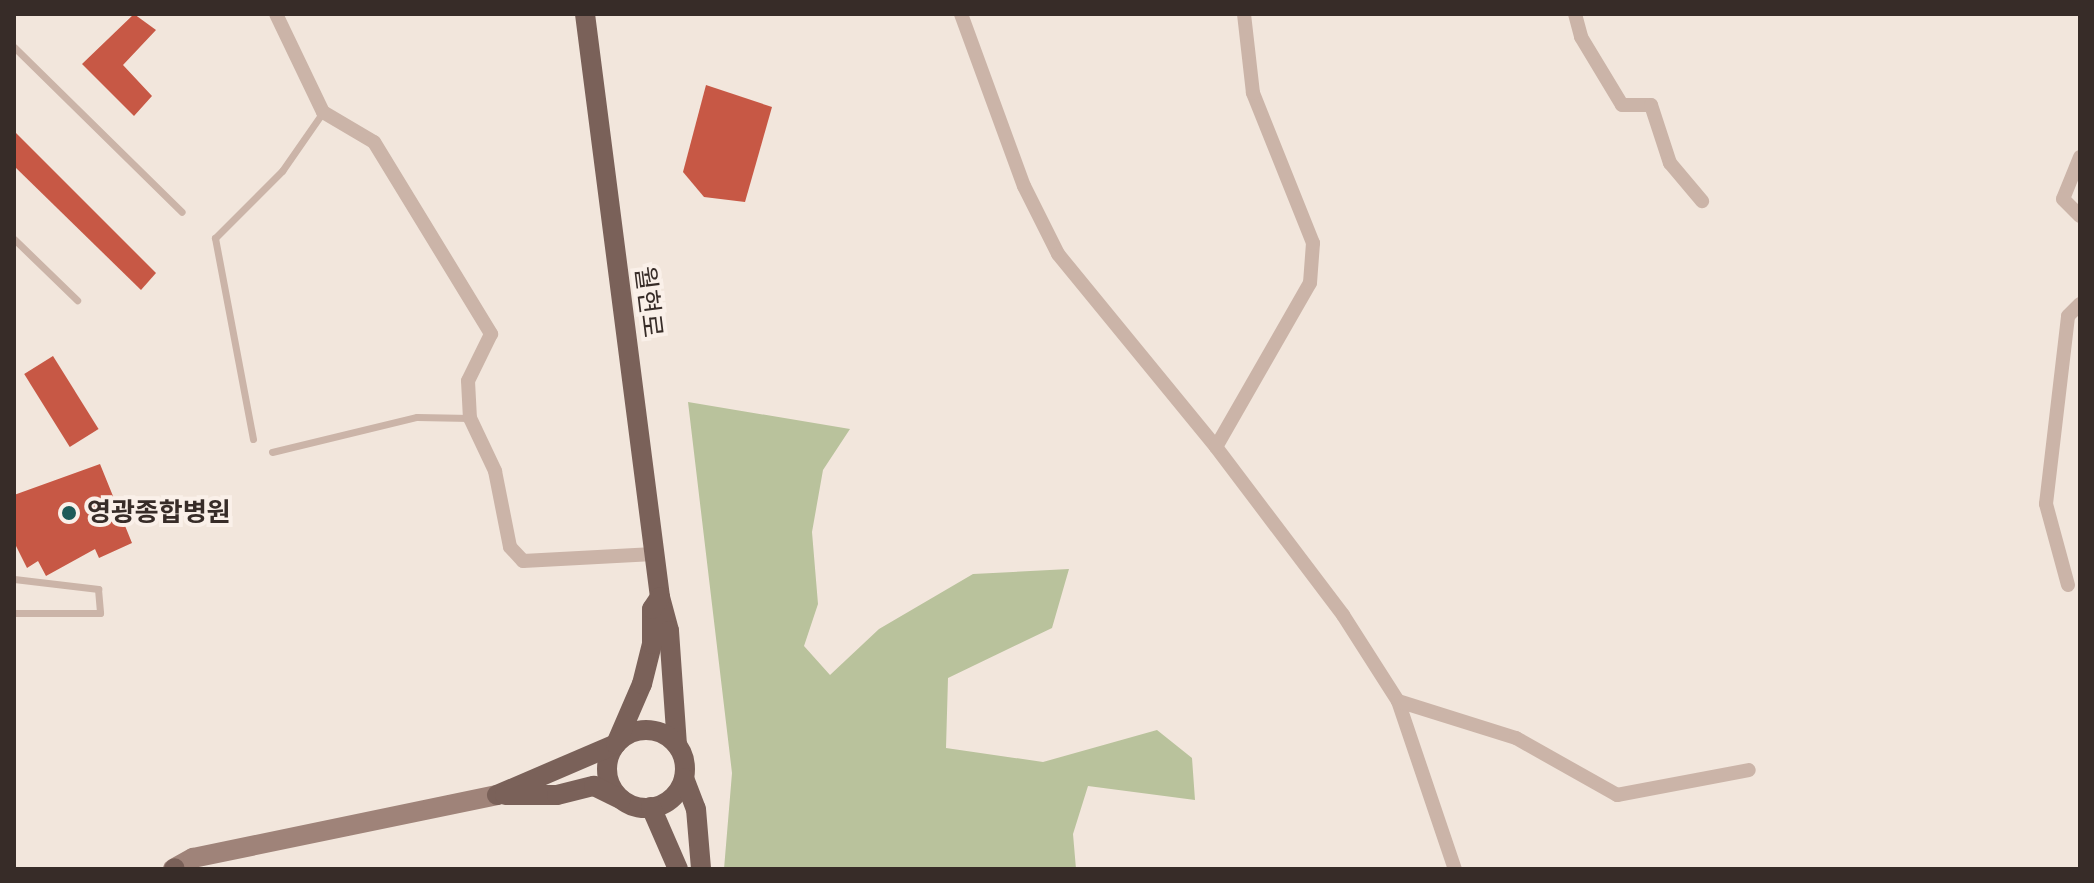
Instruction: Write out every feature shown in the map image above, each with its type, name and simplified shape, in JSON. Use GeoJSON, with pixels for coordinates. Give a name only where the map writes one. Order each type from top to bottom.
{"type":"FeatureCollection","features":[{"type":"Feature","properties":{"kind":"main road","name":"월현로"},"geometry":{"type":"LineString","coordinates":[[585,14],[660,597]]}},
{"type":"Feature","properties":{"kind":"main road"},"geometry":{"type":"LineString","coordinates":[[626,802],[616,793],[607,769],[642,684],[652,644],[652,609],[660,597]]}},
{"type":"Feature","properties":{"kind":"main road"},"geometry":{"type":"LineString","coordinates":[[660,597],[669,631],[677,745],[684,778],[696,809],[701,869]]}},
{"type":"Feature","properties":{"kind":"main road"},"geometry":{"type":"LineString","coordinates":[[497,795],[646,730],[677,745]]}},
{"type":"Feature","properties":{"kind":"main road"},"geometry":{"type":"LineString","coordinates":[[497,795],[557,795],[594,786],[626,802],[651,807],[672,798],[684,778]]}},
{"type":"Feature","properties":{"kind":"main road"},"geometry":{"type":"LineString","coordinates":[[651,807],[678,869]]}},
{"type":"Feature","properties":{"kind":"street"},"geometry":{"type":"LineString","coordinates":[[276,14],[323,112],[374,142],[491,334],[468,381],[470,418],[495,471],[510,547],[523,561],[654,554]]}},
{"type":"Feature","properties":{"kind":"street"},"geometry":{"type":"LineString","coordinates":[[961,14],[1024,186],[1058,254],[1216,447],[1343,615],[1398,701],[1455,869]]}},
{"type":"Feature","properties":{"kind":"street"},"geometry":{"type":"LineString","coordinates":[[1216,447],[1310,283],[1313,243],[1253,93],[1244,14]]}},
{"type":"Feature","properties":{"kind":"street"},"geometry":{"type":"LineString","coordinates":[[1575,14],[1581,37],[1622,105],[1651,105],[1670,163],[1702,201]]}},
{"type":"Feature","properties":{"kind":"street"},"geometry":{"type":"LineString","coordinates":[[2080,157],[2063,199],[2080,216]]}},
{"type":"Feature","properties":{"kind":"street"},"geometry":{"type":"LineString","coordinates":[[2068,585],[2046,504],[2068,316],[2080,304]]}},
{"type":"Feature","properties":{"kind":"street"},"geometry":{"type":"LineString","coordinates":[[1398,701],[1516,738],[1617,795],[1749,770]]}},
{"type":"Feature","properties":{"kind":"street"},"geometry":{"type":"LineString","coordinates":[[174,869],[193,858],[497,795]]}},
{"type":"Feature","properties":{"kind":"lane"},"geometry":{"type":"LineString","coordinates":[[14,47],[182,212]]}},
{"type":"Feature","properties":{"kind":"lane"},"geometry":{"type":"LineString","coordinates":[[253,439],[215,238],[282,171],[323,112]]}},
{"type":"Feature","properties":{"kind":"lane"},"geometry":{"type":"LineString","coordinates":[[14,239],[77,300]]}},
{"type":"Feature","properties":{"kind":"lane"},"geometry":{"type":"LineString","coordinates":[[272,452],[417,417],[470,418]]}},
{"type":"Feature","properties":{"kind":"lane"},"geometry":{"type":"LineString","coordinates":[[14,579],[98,589],[100,613],[14,613]]}},
{"type":"Feature","properties":{"kind":"green space"},"geometry":{"type":"Polygon","coordinates":[[[688,402],[850,429],[823,470],[812,532],[818,604],[804,646],[830,675],[879,629],[973,574],[1069,569],[1052,628],[948,678],[946,748],[1043,762],[1157,730],[1192,758],[1195,800],[1088,786],[1073,834],[1076,869],[724,869],[732,773],[688,402]]]}},
{"type":"Feature","properties":{"kind":"building"},"geometry":{"type":"Polygon","coordinates":[[[134,14],[156,30],[123,65],[152,96],[134,116],[82,64],[134,14]]]}},
{"type":"Feature","properties":{"kind":"building"},"geometry":{"type":"Polygon","coordinates":[[[706,85],[772,107],[745,202],[704,197],[683,172],[706,85]]]}},
{"type":"Feature","properties":{"kind":"building"},"geometry":{"type":"Polygon","coordinates":[[[14,131],[156,273],[141,290],[14,166],[14,131]]]}},
{"type":"Feature","properties":{"kind":"building"},"geometry":{"type":"Polygon","coordinates":[[[53,356],[99,429],[70,447],[24,374],[53,356]]]}},
{"type":"Feature","properties":{"kind":"building"},"geometry":{"type":"Polygon","coordinates":[[[100,464],[132,543],[99,558],[95,549],[46,576],[38,561],[27,568],[14,542],[14,495],[100,464]]]}},
{"type":"Feature","properties":{"kind":"place","name":"영광종합병원"},"geometry":{"type":"Point","coordinates":[69,513]}}]}
